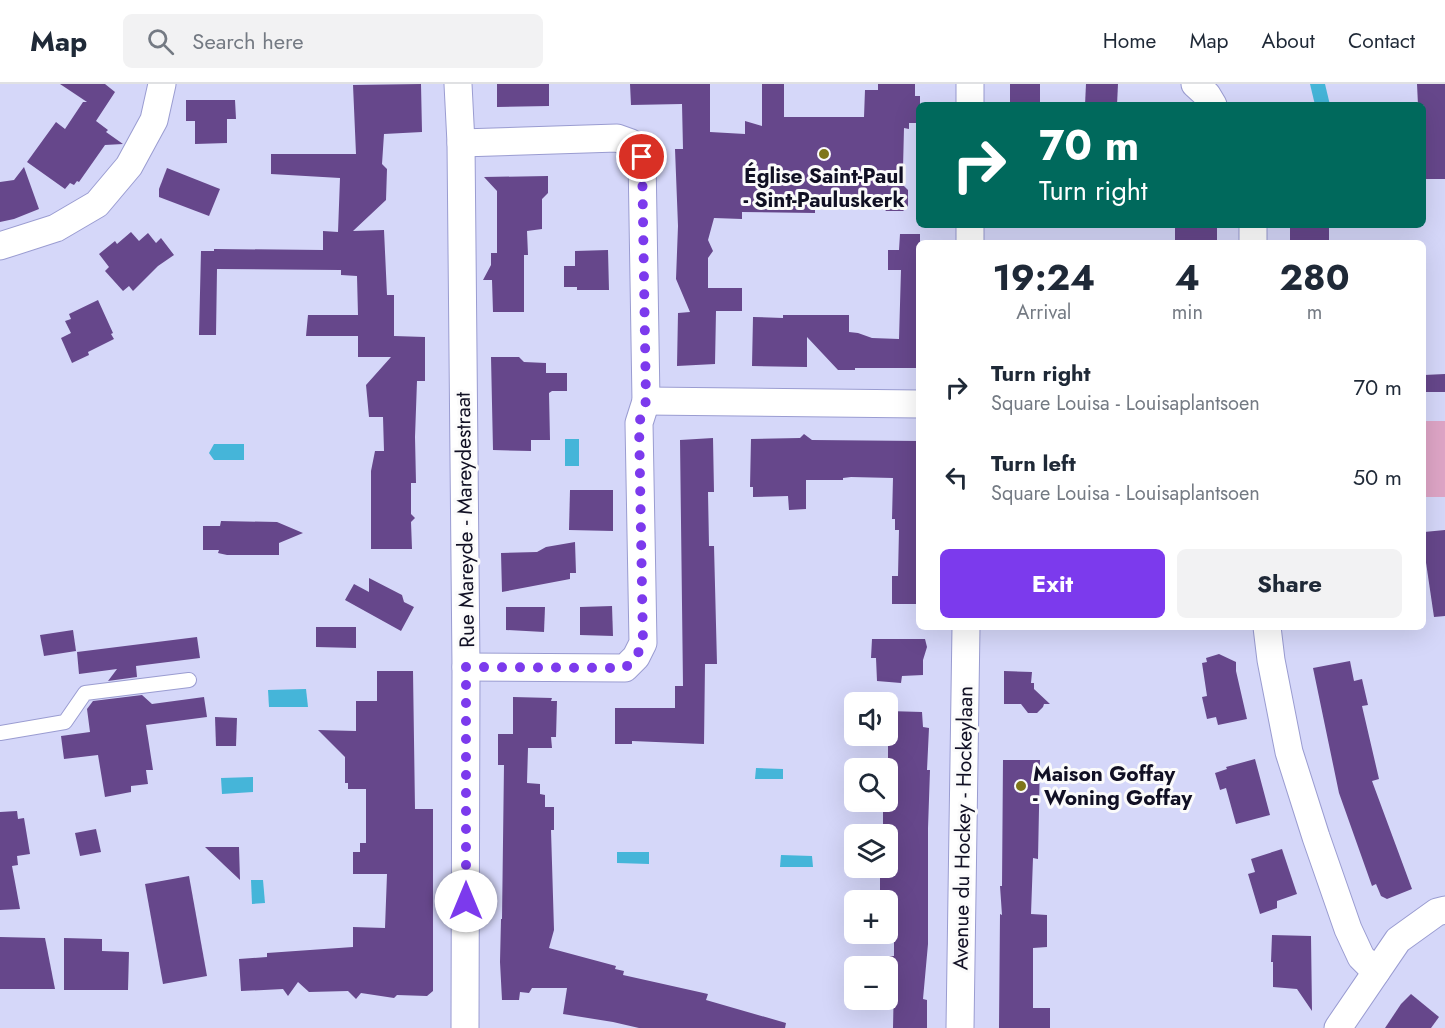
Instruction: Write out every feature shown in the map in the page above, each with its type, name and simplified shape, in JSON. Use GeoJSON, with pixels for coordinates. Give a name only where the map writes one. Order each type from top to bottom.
{"type":"FeatureCollection","features":[{"type":"Feature","properties":{"kind":"street"},"geometry":{"type":"LineString","coordinates":[[0,246],[56,228],[97,204],[129,166],[154,120],[162,84]]}},
{"type":"Feature","properties":{"kind":"street","name":"Rue Mareyde - Mareydestraat"},"geometry":{"type":"LineString","coordinates":[[458,84],[461,143],[466,667],[465,1028]]}},
{"type":"Feature","properties":{"kind":"street"},"geometry":{"type":"LineString","coordinates":[[970,84],[970,102]]}},
{"type":"Feature","properties":{"kind":"street"},"geometry":{"type":"LineString","coordinates":[[1195,84],[1210,102]]}},
{"type":"Feature","properties":{"kind":"street"},"geometry":{"type":"LineString","coordinates":[[461,143],[617,138],[631,143],[642,157],[646,401],[639,423],[643,643],[636,657],[625,668],[466,667]]}},
{"type":"Feature","properties":{"kind":"street"},"geometry":{"type":"LineString","coordinates":[[646,401],[916,404]]}},
{"type":"Feature","properties":{"kind":"street","name":"Avenue du Hockey - Hockeylaan"},"geometry":{"type":"LineString","coordinates":[[960,1028],[966,630]]}},
{"type":"Feature","properties":{"kind":"street"},"geometry":{"type":"LineString","coordinates":[[1267,630],[1289,752],[1316,837],[1348,929],[1361,957],[1376,972]]}},
{"type":"Feature","properties":{"kind":"street"},"geometry":{"type":"LineString","coordinates":[[1338,1028],[1398,940],[1437,912],[1445,910]]}},
{"type":"Feature","properties":{"kind":"lane"},"geometry":{"type":"LineString","coordinates":[[0,733],[65,722],[85,693],[189,680]]}},
{"type":"Feature","properties":{"kind":"shaded area"},"geometry":{"type":"Polygon","coordinates":[[[1426,421],[1445,421],[1445,497],[1426,497],[1426,421]]]}},
{"type":"Feature","properties":{"kind":"water"},"geometry":{"type":"Polygon","coordinates":[[[1310,84],[1325,84],[1329,102],[1314,102],[1310,84]]]}},
{"type":"Feature","properties":{"kind":"water"},"geometry":{"type":"Polygon","coordinates":[[[565,439],[579,439],[579,466],[565,466],[565,439]]]}},
{"type":"Feature","properties":{"kind":"water"},"geometry":{"type":"Polygon","coordinates":[[[214,444],[244,444],[244,460],[214,460],[209,453],[214,444]]]}},
{"type":"Feature","properties":{"kind":"water"},"geometry":{"type":"Polygon","coordinates":[[[306,689],[308,707],[269,707],[268,690],[306,689]]]}},
{"type":"Feature","properties":{"kind":"water"},"geometry":{"type":"Polygon","coordinates":[[[756,768],[783,769],[783,779],[755,779],[756,768]]]}},
{"type":"Feature","properties":{"kind":"water"},"geometry":{"type":"Polygon","coordinates":[[[253,777],[253,792],[222,794],[221,778],[253,777]]]}},
{"type":"Feature","properties":{"kind":"water"},"geometry":{"type":"Polygon","coordinates":[[[617,852],[649,852],[649,864],[617,863],[617,852]]]}},
{"type":"Feature","properties":{"kind":"water"},"geometry":{"type":"Polygon","coordinates":[[[781,855],[812,856],[813,867],[780,867],[781,855]]]}},
{"type":"Feature","properties":{"kind":"water"},"geometry":{"type":"Polygon","coordinates":[[[251,880],[263,880],[265,903],[252,904],[251,880]]]}},
{"type":"Feature","properties":{"kind":"building"},"geometry":{"type":"Polygon","coordinates":[[[60,84],[105,84],[115,92],[96,121],[108,130],[106,132],[123,144],[105,145],[79,182],[77,181],[74,185],[70,183],[65,189],[27,162],[56,122],[65,129],[83,102],[87,102],[60,84]]]}},
{"type":"Feature","properties":{"kind":"building"},"geometry":{"type":"Polygon","coordinates":[[[421,84],[422,132],[384,134],[382,164],[387,169],[386,200],[353,231],[384,230],[387,295],[394,295],[394,336],[425,337],[425,381],[417,381],[416,483],[411,483],[411,514],[415,518],[411,522],[412,549],[371,549],[371,471],[375,451],[384,451],[383,417],[369,417],[366,385],[391,357],[358,357],[358,336],[306,336],[308,315],[358,315],[357,276],[341,275],[341,270],[217,269],[216,335],[199,335],[201,251],[214,251],[214,249],[323,250],[323,231],[338,232],[340,178],[271,174],[271,154],[356,154],[353,85],[421,84]]]}},
{"type":"Feature","properties":{"kind":"building"},"geometry":{"type":"Polygon","coordinates":[[[497,84],[549,84],[549,106],[497,107],[497,84]]]}},
{"type":"Feature","properties":{"kind":"building"},"geometry":{"type":"Polygon","coordinates":[[[630,84],[710,84],[710,132],[745,134],[745,121],[762,126],[762,84],[784,84],[784,117],[864,117],[865,90],[878,90],[878,84],[915,84],[915,96],[920,96],[920,102],[916,102],[916,123],[909,123],[909,129],[904,128],[903,168],[896,178],[908,190],[908,206],[903,211],[886,211],[880,203],[849,203],[849,207],[815,207],[815,213],[742,212],[742,219],[714,218],[708,240],[713,251],[708,258],[708,288],[742,288],[742,311],[716,311],[715,364],[677,366],[678,313],[690,312],[676,279],[678,226],[675,149],[683,149],[682,104],[631,105],[630,84]]]}},
{"type":"Feature","properties":{"kind":"building"},"geometry":{"type":"Polygon","coordinates":[[[1010,84],[1040,84],[1040,102],[1010,102],[1010,84]]]}},
{"type":"Feature","properties":{"kind":"building"},"geometry":{"type":"Polygon","coordinates":[[[1086,84],[1118,84],[1117,102],[1085,102],[1086,84]]]}},
{"type":"Feature","properties":{"kind":"building"},"geometry":{"type":"Polygon","coordinates":[[[1417,84],[1445,84],[1445,179],[1426,179],[1426,102],[1418,102],[1417,84]]]}},
{"type":"Feature","properties":{"kind":"building"},"geometry":{"type":"Polygon","coordinates":[[[186,100],[235,100],[236,119],[227,119],[227,143],[195,144],[195,121],[186,121],[186,100]]]}},
{"type":"Feature","properties":{"kind":"building"},"geometry":{"type":"Polygon","coordinates":[[[24,167],[39,209],[0,222],[0,182],[14,180],[24,167]]]}},
{"type":"Feature","properties":{"kind":"building"},"geometry":{"type":"Polygon","coordinates":[[[167,168],[220,189],[209,216],[159,197],[159,189],[167,168]]]}},
{"type":"Feature","properties":{"kind":"building"},"geometry":{"type":"Polygon","coordinates":[[[548,176],[548,193],[542,199],[542,229],[527,231],[528,255],[524,255],[524,312],[493,312],[492,280],[483,280],[491,265],[491,253],[497,253],[497,191],[484,177],[548,176]]]}},
{"type":"Feature","properties":{"kind":"building"},"geometry":{"type":"Polygon","coordinates":[[[1175,228],[1217,228],[1217,240],[1175,240],[1175,228]]]}},
{"type":"Feature","properties":{"kind":"building"},"geometry":{"type":"Polygon","coordinates":[[[1290,228],[1329,228],[1329,240],[1290,240],[1290,228]]]}},
{"type":"Feature","properties":{"kind":"building"},"geometry":{"type":"Polygon","coordinates":[[[131,232],[139,241],[148,233],[156,243],[161,238],[174,255],[158,266],[133,291],[129,286],[123,291],[105,271],[109,267],[99,254],[115,241],[117,244],[131,232]]]}},
{"type":"Feature","properties":{"kind":"building"},"geometry":{"type":"Polygon","coordinates":[[[900,234],[920,234],[920,240],[916,240],[916,368],[838,370],[807,337],[807,367],[752,366],[753,317],[849,315],[849,332],[872,338],[899,339],[901,270],[888,270],[888,250],[899,250],[900,234]]]}},
{"type":"Feature","properties":{"kind":"building"},"geometry":{"type":"Polygon","coordinates":[[[608,250],[609,290],[577,290],[577,287],[564,287],[564,266],[575,266],[575,251],[608,250]]]}},
{"type":"Feature","properties":{"kind":"building"},"geometry":{"type":"Polygon","coordinates":[[[98,300],[114,339],[72,363],[61,338],[71,333],[65,321],[71,319],[69,314],[98,300]]]}},
{"type":"Feature","properties":{"kind":"building"},"geometry":{"type":"Polygon","coordinates":[[[491,357],[519,357],[524,362],[546,363],[546,373],[567,373],[567,391],[549,393],[550,440],[531,440],[531,451],[493,450],[491,357]]]}},
{"type":"Feature","properties":{"kind":"building"},"geometry":{"type":"Polygon","coordinates":[[[1445,374],[1445,392],[1426,392],[1426,375],[1445,374]]]}},
{"type":"Feature","properties":{"kind":"building"},"geometry":{"type":"Polygon","coordinates":[[[804,434],[812,440],[916,441],[916,604],[892,604],[892,576],[898,576],[899,530],[895,530],[895,519],[892,519],[893,478],[851,477],[843,478],[843,480],[806,480],[806,509],[789,510],[788,496],[753,497],[753,487],[750,487],[751,439],[800,438],[804,434]]]}},
{"type":"Feature","properties":{"kind":"building"},"geometry":{"type":"Polygon","coordinates":[[[713,438],[714,492],[708,492],[709,546],[714,546],[717,664],[705,664],[704,744],[632,741],[632,744],[615,744],[615,708],[675,708],[675,686],[683,686],[680,440],[713,438]]]}},
{"type":"Feature","properties":{"kind":"building"},"geometry":{"type":"Polygon","coordinates":[[[570,490],[613,490],[613,531],[569,530],[570,490]]]}},
{"type":"Feature","properties":{"kind":"building"},"geometry":{"type":"Polygon","coordinates":[[[221,521],[277,522],[303,533],[279,543],[279,555],[227,555],[218,553],[219,550],[203,550],[203,526],[220,526],[221,521]]]}},
{"type":"Feature","properties":{"kind":"building"},"geometry":{"type":"Polygon","coordinates":[[[1445,530],[1445,616],[1434,617],[1426,563],[1426,532],[1445,530]]]}},
{"type":"Feature","properties":{"kind":"building"},"geometry":{"type":"Polygon","coordinates":[[[575,542],[576,573],[570,573],[570,579],[502,592],[501,553],[537,552],[546,547],[575,542]]]}},
{"type":"Feature","properties":{"kind":"building"},"geometry":{"type":"Polygon","coordinates":[[[369,578],[402,595],[404,602],[414,607],[401,631],[345,600],[354,584],[369,592],[369,578]]]}},
{"type":"Feature","properties":{"kind":"building"},"geometry":{"type":"Polygon","coordinates":[[[612,606],[613,636],[580,635],[580,607],[612,606]]]}},
{"type":"Feature","properties":{"kind":"building"},"geometry":{"type":"Polygon","coordinates":[[[506,607],[545,607],[544,632],[506,630],[506,607]]]}},
{"type":"Feature","properties":{"kind":"building"},"geometry":{"type":"Polygon","coordinates":[[[316,627],[356,627],[356,648],[316,647],[316,627]]]}},
{"type":"Feature","properties":{"kind":"building"},"geometry":{"type":"Polygon","coordinates":[[[73,630],[76,651],[44,656],[40,635],[73,630]]]}},
{"type":"Feature","properties":{"kind":"building"},"geometry":{"type":"Polygon","coordinates":[[[197,637],[200,658],[136,666],[137,677],[108,681],[117,669],[79,674],[77,652],[197,637]]]}},
{"type":"Feature","properties":{"kind":"building"},"geometry":{"type":"Polygon","coordinates":[[[872,639],[925,639],[927,647],[923,660],[923,675],[902,676],[901,683],[877,681],[876,658],[871,658],[872,639]]]}},
{"type":"Feature","properties":{"kind":"building"},"geometry":{"type":"Polygon","coordinates":[[[1219,654],[1236,662],[1247,719],[1218,725],[1216,717],[1207,719],[1202,697],[1207,696],[1202,663],[1207,662],[1206,658],[1219,654]]]}},
{"type":"Feature","properties":{"kind":"building"},"geometry":{"type":"Polygon","coordinates":[[[1350,661],[1354,681],[1362,679],[1368,705],[1362,706],[1379,779],[1372,781],[1412,889],[1387,899],[1381,896],[1376,884],[1372,886],[1339,793],[1313,668],[1350,661]]]}},
{"type":"Feature","properties":{"kind":"building"},"geometry":{"type":"Polygon","coordinates":[[[377,671],[413,671],[415,809],[433,809],[433,991],[427,996],[397,995],[394,998],[361,993],[356,999],[348,991],[309,992],[298,982],[288,996],[283,989],[241,991],[239,959],[267,957],[267,953],[353,947],[353,927],[385,928],[387,874],[353,874],[353,852],[360,852],[360,843],[366,843],[366,789],[348,789],[348,783],[345,783],[345,757],[318,730],[356,731],[356,701],[377,701],[377,671]]]}},
{"type":"Feature","properties":{"kind":"building"},"geometry":{"type":"Polygon","coordinates":[[[1004,671],[1032,672],[1031,683],[1034,683],[1034,689],[1050,704],[1044,704],[1037,713],[1028,713],[1021,704],[1004,704],[1004,671]]]}},
{"type":"Feature","properties":{"kind":"building"},"geometry":{"type":"Polygon","coordinates":[[[142,695],[152,704],[204,697],[207,717],[146,725],[153,770],[146,770],[148,784],[131,786],[131,792],[105,797],[98,755],[64,759],[61,736],[90,732],[87,709],[93,701],[142,695]]]}},
{"type":"Feature","properties":{"kind":"building"},"geometry":{"type":"Polygon","coordinates":[[[513,697],[552,698],[551,701],[557,701],[556,737],[551,737],[552,748],[528,748],[527,783],[540,784],[540,794],[545,795],[545,807],[554,807],[554,830],[551,830],[554,930],[549,948],[616,966],[615,969],[624,971],[623,975],[708,994],[706,1000],[786,1023],[785,1028],[639,1028],[563,1014],[567,988],[532,988],[529,993],[520,992],[519,1000],[502,1000],[500,962],[504,765],[498,765],[498,734],[513,734],[513,697]]]}},
{"type":"Feature","properties":{"kind":"building"},"geometry":{"type":"Polygon","coordinates":[[[898,711],[922,712],[923,727],[929,728],[927,770],[930,770],[928,944],[923,999],[927,1000],[927,1028],[893,1028],[893,1010],[898,1010],[898,956],[894,956],[894,944],[898,944],[898,890],[880,890],[880,878],[898,878],[898,824],[883,824],[883,812],[898,812],[898,758],[888,758],[888,746],[898,746],[898,711]]]}},
{"type":"Feature","properties":{"kind":"building"},"geometry":{"type":"Polygon","coordinates":[[[215,717],[237,718],[236,746],[216,746],[215,717]]]}},
{"type":"Feature","properties":{"kind":"building"},"geometry":{"type":"Polygon","coordinates":[[[1255,759],[1270,815],[1236,824],[1226,788],[1220,790],[1215,773],[1227,769],[1226,767],[1255,759]]]}},
{"type":"Feature","properties":{"kind":"building"},"geometry":{"type":"Polygon","coordinates":[[[1003,760],[1040,760],[1038,859],[1033,858],[1031,914],[1047,915],[1047,947],[1033,948],[1033,1008],[1050,1008],[1050,1028],[999,1028],[1003,760]]]}},
{"type":"Feature","properties":{"kind":"building"},"geometry":{"type":"Polygon","coordinates":[[[17,811],[18,819],[24,818],[30,854],[17,856],[18,865],[12,866],[20,909],[0,910],[0,812],[17,811]]]}},
{"type":"Feature","properties":{"kind":"building"},"geometry":{"type":"Polygon","coordinates":[[[96,829],[101,852],[80,856],[75,833],[96,829]]]}},
{"type":"Feature","properties":{"kind":"building"},"geometry":{"type":"Polygon","coordinates":[[[205,847],[239,847],[240,880],[205,847]]]}},
{"type":"Feature","properties":{"kind":"building"},"geometry":{"type":"Polygon","coordinates":[[[1282,849],[1297,894],[1277,901],[1277,908],[1260,914],[1248,874],[1255,872],[1251,859],[1282,849]]]}},
{"type":"Feature","properties":{"kind":"building"},"geometry":{"type":"Polygon","coordinates":[[[189,876],[207,976],[163,984],[145,884],[189,876]]]}},
{"type":"Feature","properties":{"kind":"building"},"geometry":{"type":"Polygon","coordinates":[[[1272,935],[1311,936],[1312,1011],[1297,989],[1273,987],[1272,935]]]}},
{"type":"Feature","properties":{"kind":"building"},"geometry":{"type":"Polygon","coordinates":[[[0,937],[45,938],[55,989],[0,989],[0,937]]]}},
{"type":"Feature","properties":{"kind":"building"},"geometry":{"type":"Polygon","coordinates":[[[64,938],[102,939],[102,951],[129,952],[128,990],[64,990],[64,938]]]}},
{"type":"Feature","properties":{"kind":"building"},"geometry":{"type":"Polygon","coordinates":[[[1411,994],[1439,1017],[1431,1028],[1385,1028],[1401,1004],[1411,994]]]}},
{"type":"Feature","properties":{"kind":"place","name":"Église Saint-Paul - Sint-Pauluskerk"},"geometry":{"type":"Point","coordinates":[824,154]}},
{"type":"Feature","properties":{"kind":"place","name":"Maison Goffay - Woning Goffay"},"geometry":{"type":"Point","coordinates":[1021,786]}},
{"type":"Feature","properties":{"kind":"route"},"geometry":{"type":"LineString","coordinates":[[466,901],[466,667],[625,668],[636,657],[643,643],[639,423],[646,401],[642,157]]}}]}
